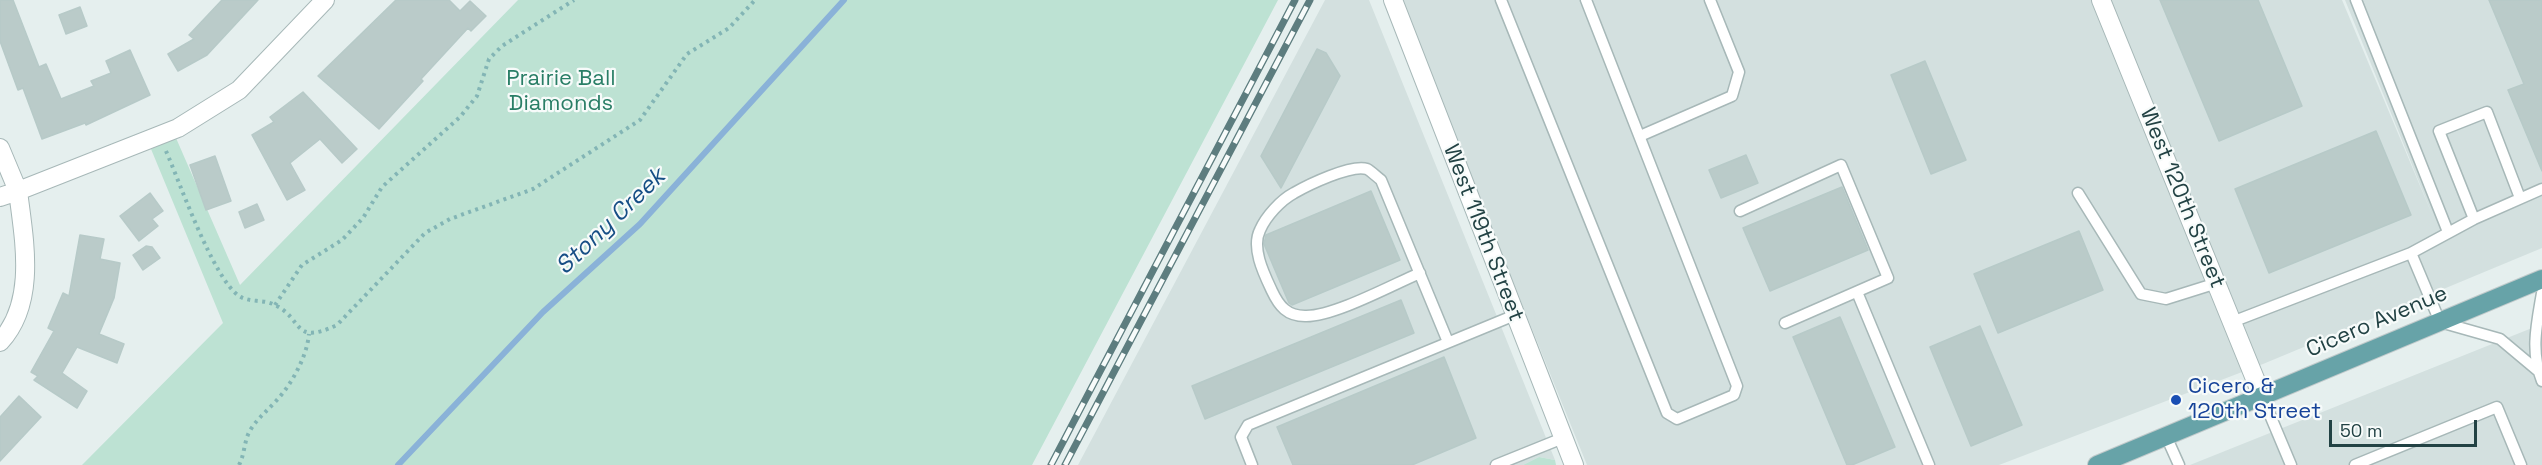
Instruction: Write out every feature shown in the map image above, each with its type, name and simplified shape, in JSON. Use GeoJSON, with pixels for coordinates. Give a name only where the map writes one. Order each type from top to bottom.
{"type":"FeatureCollection","features":[{"type":"Feature","properties":{"kind":"main road","name":"Cicero Avenue"},"geometry":{"type":"LineString","coordinates":[[2097,465],[2542,279]]}},
{"type":"Feature","properties":{"kind":"street"},"geometry":{"type":"LineString","coordinates":[[0,197],[178,128],[239,90],[325,0]]}},
{"type":"Feature","properties":{"kind":"street","name":"West 120th Street"},"geometry":{"type":"LineString","coordinates":[[2101,0],[2262,396]]}},
{"type":"Feature","properties":{"kind":"street","name":"West 119th Street"},"geometry":{"type":"LineString","coordinates":[[1395,1],[1574,465]]}},
{"type":"Feature","properties":{"kind":"street"},"geometry":{"type":"LineString","coordinates":[[0,148],[18,191],[25,246],[24,294],[6,336],[0,342]]}},
{"type":"Feature","properties":{"kind":"lane"},"geometry":{"type":"LineString","coordinates":[[1501,0],[1667,413],[1677,419],[1734,395],[1737,386],[1586,0]]}},
{"type":"Feature","properties":{"kind":"lane"},"geometry":{"type":"LineString","coordinates":[[1640,136],[1732,96],[1739,72],[1710,0]]}},
{"type":"Feature","properties":{"kind":"lane"},"geometry":{"type":"LineString","coordinates":[[2356,0],[2448,232]]}},
{"type":"Feature","properties":{"kind":"lane"},"geometry":{"type":"LineString","coordinates":[[2474,219],[2439,131],[2487,112],[2520,198]]}},
{"type":"Feature","properties":{"kind":"lane"},"geometry":{"type":"LineString","coordinates":[[1740,211],[1841,165],[1888,278],[1785,323]]}},
{"type":"Feature","properties":{"kind":"lane"},"geometry":{"type":"LineString","coordinates":[[1420,273],[1330,311],[1306,316],[1288,313],[1276,301],[1264,273],[1258,251],[1259,231],[1276,208],[1293,194],[1348,170],[1366,169],[1381,180],[1420,273],[1448,342]]}},
{"type":"Feature","properties":{"kind":"lane"},"geometry":{"type":"LineString","coordinates":[[2232,322],[2411,253],[2474,219],[2542,189]]}},
{"type":"Feature","properties":{"kind":"lane"},"geometry":{"type":"LineString","coordinates":[[2078,193],[2141,294],[2166,299],[2217,283]]}},
{"type":"Feature","properties":{"kind":"lane"},"geometry":{"type":"LineString","coordinates":[[2411,253],[2440,322],[2500,339],[2537,369]]}},
{"type":"Feature","properties":{"kind":"lane"},"geometry":{"type":"LineString","coordinates":[[1857,292],[1929,465]]}},
{"type":"Feature","properties":{"kind":"lane"},"geometry":{"type":"LineString","coordinates":[[2542,293],[2534,340],[2537,369],[2542,381]]}},
{"type":"Feature","properties":{"kind":"lane"},"geometry":{"type":"LineString","coordinates":[[1252,465],[1241,436],[1248,425],[1515,315]]}},
{"type":"Feature","properties":{"kind":"lane"},"geometry":{"type":"LineString","coordinates":[[2262,396],[2291,465]]}},
{"type":"Feature","properties":{"kind":"lane"},"geometry":{"type":"LineString","coordinates":[[2355,465],[2497,407],[2521,465]]}},
{"type":"Feature","properties":{"kind":"lane"},"geometry":{"type":"LineString","coordinates":[[2166,436],[2179,465]]}},
{"type":"Feature","properties":{"kind":"lane"},"geometry":{"type":"LineString","coordinates":[[1496,465],[1563,438]]}},
{"type":"Feature","properties":{"kind":"path"},"geometry":{"type":"LineString","coordinates":[[275,305],[302,265],[342,240],[363,218],[382,187],[395,173],[460,117],[477,96],[489,59],[502,46],[574,0]]}},
{"type":"Feature","properties":{"kind":"path"},"geometry":{"type":"LineString","coordinates":[[309,334],[336,325],[425,233],[450,219],[533,189],[639,120],[687,54],[729,28],[755,0]]}},
{"type":"Feature","properties":{"kind":"path"},"geometry":{"type":"LineString","coordinates":[[159,135],[212,256],[228,285],[238,295],[248,300],[275,305],[309,334]]}},
{"type":"Feature","properties":{"kind":"path"},"geometry":{"type":"LineString","coordinates":[[239,465],[244,455],[249,432],[278,400],[294,374],[308,346],[309,334]]}},
{"type":"Feature","properties":{"kind":"shaded area"},"geometry":{"type":"Polygon","coordinates":[[[1325,0],[1369,0],[1555,460],[1539,457],[1523,465],[1078,465],[1325,0]]]}},
{"type":"Feature","properties":{"kind":"shaded area"},"geometry":{"type":"Polygon","coordinates":[[[1399,0],[2342,0],[2434,219],[2345,0],[2542,0],[2542,248],[2263,364],[1999,465],[1587,465],[1399,0]]]}},
{"type":"Feature","properties":{"kind":"shaded area"},"geometry":{"type":"Polygon","coordinates":[[[2542,324],[2542,465],[2190,465],[2542,324]]]}},
{"type":"Feature","properties":{"kind":"green space","name":"Prairie Ball Diamonds"},"geometry":{"type":"Polygon","coordinates":[[[518,0],[1278,0],[1032,465],[82,465],[223,323],[151,149],[176,138],[240,285],[518,0]]]}},
{"type":"Feature","properties":{"kind":"green space"},"geometry":{"type":"Polygon","coordinates":[[[1539,457],[1555,460],[1556,465],[1523,465],[1539,457]]]}},
{"type":"Feature","properties":{"kind":"building"},"geometry":{"type":"Polygon","coordinates":[[[0,0],[13,0],[39,67],[46,64],[61,99],[94,86],[91,81],[111,73],[106,61],[130,50],[150,95],[86,125],[85,123],[42,139],[23,88],[18,90],[0,41],[0,0]]]}},
{"type":"Feature","properties":{"kind":"building"},"geometry":{"type":"Polygon","coordinates":[[[222,0],[258,0],[207,55],[178,71],[168,54],[194,39],[189,35],[222,0]]]}},
{"type":"Feature","properties":{"kind":"building"},"geometry":{"type":"Polygon","coordinates":[[[396,0],[449,0],[460,11],[470,1],[486,16],[471,31],[468,28],[379,129],[318,76],[396,0]]]}},
{"type":"Feature","properties":{"kind":"building"},"geometry":{"type":"Polygon","coordinates":[[[2160,0],[2258,0],[2302,106],[2219,141],[2160,0]]]}},
{"type":"Feature","properties":{"kind":"building"},"geometry":{"type":"Polygon","coordinates":[[[2489,0],[2542,0],[2542,171],[2508,90],[2524,84],[2489,0]]]}},
{"type":"Feature","properties":{"kind":"building"},"geometry":{"type":"Polygon","coordinates":[[[80,7],[87,26],[66,34],[59,15],[80,7]]]}},
{"type":"Feature","properties":{"kind":"building"},"geometry":{"type":"Polygon","coordinates":[[[1317,49],[1326,53],[1340,76],[1281,188],[1261,156],[1317,49]]]}},
{"type":"Feature","properties":{"kind":"building"},"geometry":{"type":"Polygon","coordinates":[[[1925,61],[1966,160],[1931,174],[1891,75],[1925,61]]]}},
{"type":"Feature","properties":{"kind":"building"},"geometry":{"type":"Polygon","coordinates":[[[303,92],[357,149],[342,163],[320,139],[290,163],[305,190],[287,200],[252,135],[274,122],[270,117],[303,92]]]}},
{"type":"Feature","properties":{"kind":"building"},"geometry":{"type":"Polygon","coordinates":[[[2376,131],[2411,215],[2269,273],[2235,189],[2376,131]]]}},
{"type":"Feature","properties":{"kind":"building"},"geometry":{"type":"Polygon","coordinates":[[[1746,155],[1758,183],[1721,198],[1709,170],[1746,155]]]}},
{"type":"Feature","properties":{"kind":"building"},"geometry":{"type":"Polygon","coordinates":[[[215,156],[231,201],[206,210],[190,165],[215,156]]]}},
{"type":"Feature","properties":{"kind":"building"},"geometry":{"type":"Polygon","coordinates":[[[1842,187],[1868,250],[1770,291],[1743,228],[1842,187]]]}},
{"type":"Feature","properties":{"kind":"building"},"geometry":{"type":"Polygon","coordinates":[[[1371,191],[1400,260],[1292,305],[1289,303],[1264,244],[1266,235],[1371,191]]]}},
{"type":"Feature","properties":{"kind":"building"},"geometry":{"type":"Polygon","coordinates":[[[150,193],[163,211],[152,219],[158,226],[139,241],[120,216],[150,193]]]}},
{"type":"Feature","properties":{"kind":"building"},"geometry":{"type":"Polygon","coordinates":[[[257,204],[264,220],[245,228],[239,212],[257,204]]]}},
{"type":"Feature","properties":{"kind":"building"},"geometry":{"type":"Polygon","coordinates":[[[2079,231],[2103,290],[1998,333],[1974,274],[2079,231]]]}},
{"type":"Feature","properties":{"kind":"building"},"geometry":{"type":"Polygon","coordinates":[[[80,235],[104,239],[100,259],[120,263],[114,298],[99,334],[124,344],[117,363],[77,347],[62,373],[87,391],[77,408],[34,380],[38,376],[31,372],[54,331],[48,328],[63,293],[69,296],[80,235]]]}},
{"type":"Feature","properties":{"kind":"building"},"geometry":{"type":"Polygon","coordinates":[[[146,246],[152,247],[160,258],[143,270],[133,255],[146,246]]]}},
{"type":"Feature","properties":{"kind":"building"},"geometry":{"type":"Polygon","coordinates":[[[1401,300],[1414,333],[1205,419],[1192,386],[1401,300]]]}},
{"type":"Feature","properties":{"kind":"building"},"geometry":{"type":"Polygon","coordinates":[[[1840,317],[1895,447],[1852,465],[1847,465],[1793,337],[1840,317]]]}},
{"type":"Feature","properties":{"kind":"building"},"geometry":{"type":"Polygon","coordinates":[[[1980,326],[2022,425],[1971,446],[1930,347],[1980,326]]]}},
{"type":"Feature","properties":{"kind":"building"},"geometry":{"type":"Polygon","coordinates":[[[1444,357],[1476,438],[1412,465],[1293,465],[1277,427],[1444,357]]]}},
{"type":"Feature","properties":{"kind":"building"},"geometry":{"type":"Polygon","coordinates":[[[19,396],[41,417],[0,461],[0,417],[19,396]]]}},
{"type":"Feature","properties":{"kind":"waterway","name":"Stony Creek"},"geometry":{"type":"LineString","coordinates":[[398,465],[543,312],[640,224],[844,0]]}},
{"type":"Feature","properties":{"kind":"railway"},"geometry":{"type":"LineString","coordinates":[[1051,465],[1295,0]]}},
{"type":"Feature","properties":{"kind":"railway"},"geometry":{"type":"LineString","coordinates":[[1065,465],[1310,0]]}},
{"type":"Feature","properties":{"kind":"place","name":"Cicero & 120th Street"},"geometry":{"type":"Point","coordinates":[2176,400]}}]}
